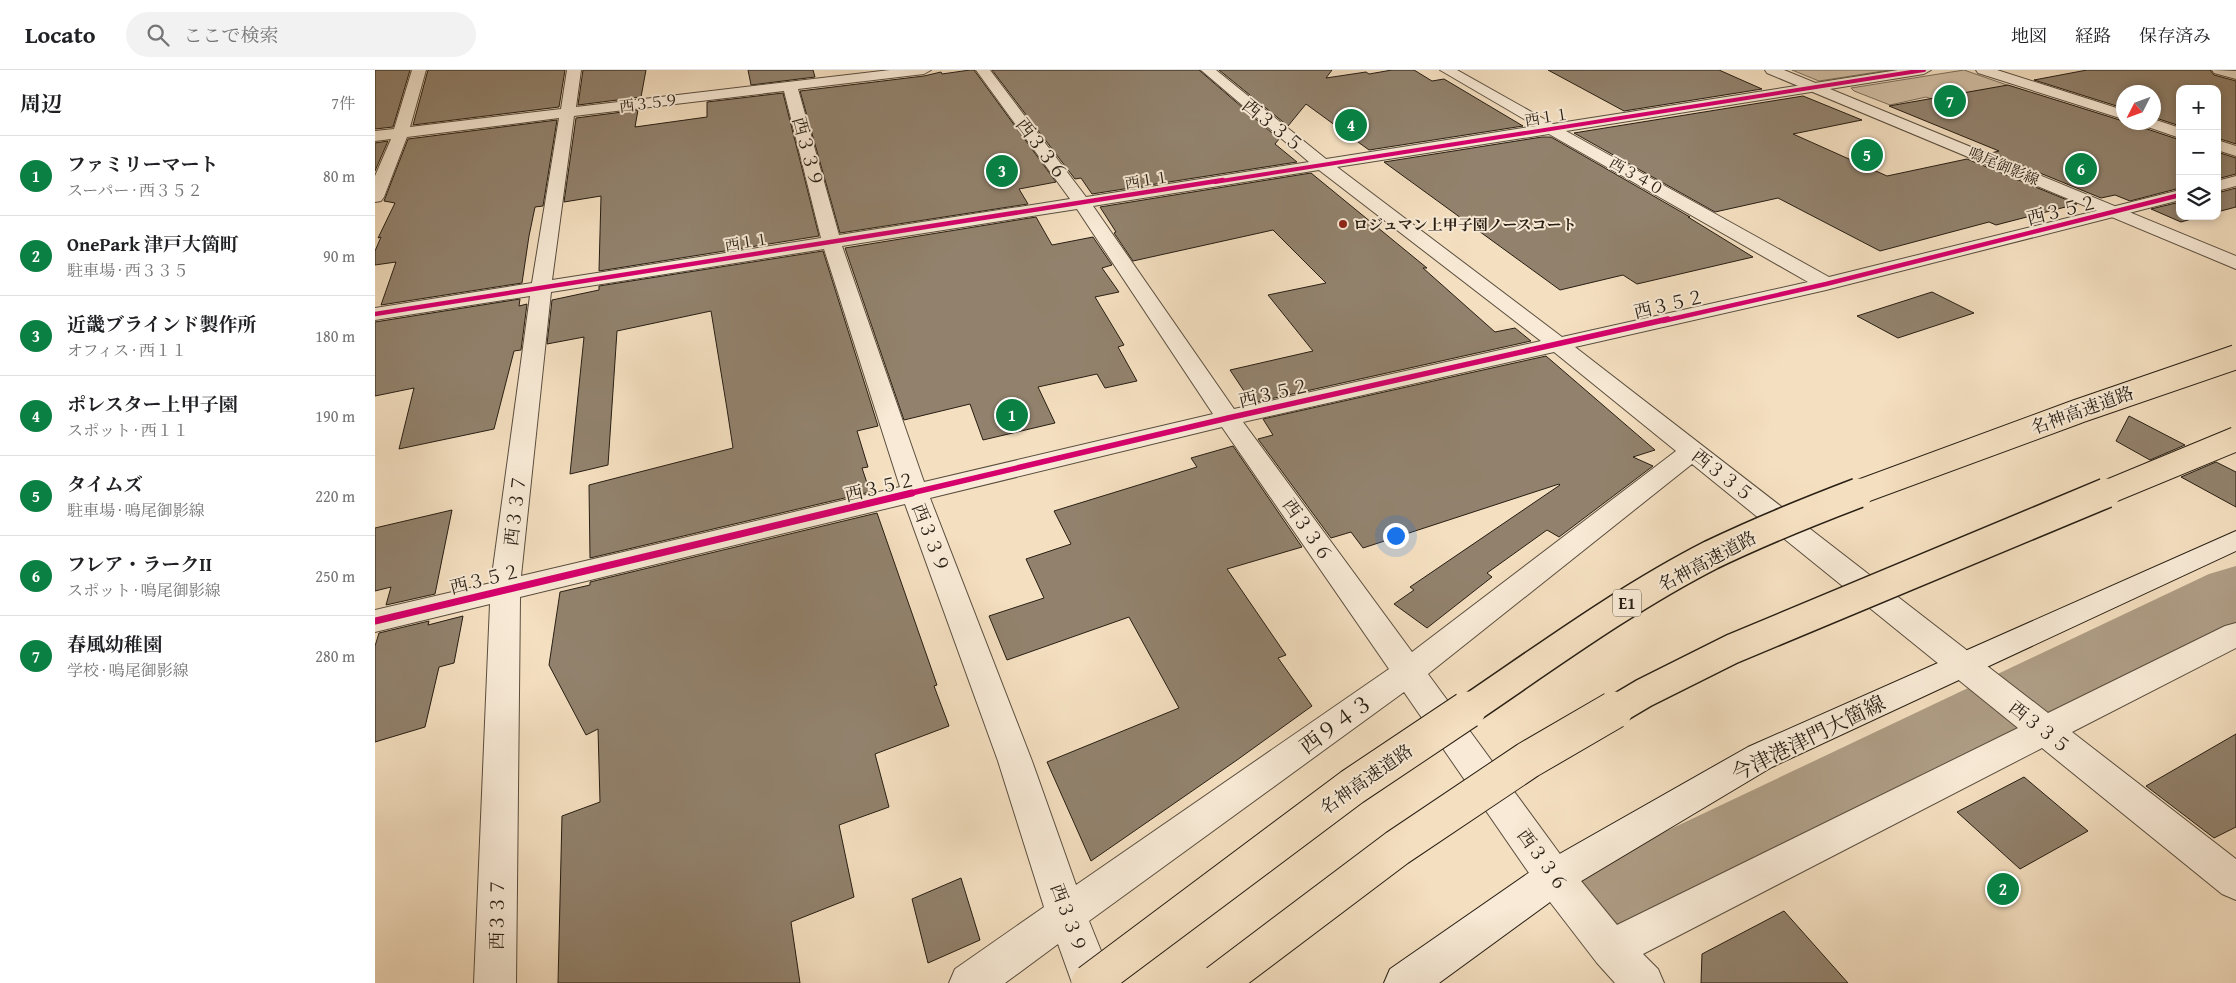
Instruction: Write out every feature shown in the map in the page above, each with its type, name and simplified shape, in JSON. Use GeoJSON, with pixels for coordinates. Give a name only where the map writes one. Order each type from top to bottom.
{"type":"FeatureCollection","features":[{"type":"Feature","properties":{"kind":"highway","name":"名神高速道路"},"geometry":{"type":"LineString","coordinates":[[1092,983],[1352,786],[1625,605],[1710,556],[1795,516],[2079,411],[2236,357]]}},
{"type":"Feature","properties":{"kind":"highway"},"geometry":{"type":"LineString","coordinates":[[1218,983],[1397,848],[1528,760],[1644,693],[1732,649],[2236,439]]}},
{"type":"Feature","properties":{"kind":"street"},"geometry":{"type":"LineString","coordinates":[[375,197],[401,133],[419,70]]}},
{"type":"Feature","properties":{"kind":"street","name":"西３３７"},"geometry":{"type":"LineString","coordinates":[[495,983],[505,589],[541,288],[574,70]]}},
{"type":"Feature","properties":{"kind":"street","name":"西３５９"},"geometry":{"type":"LineString","coordinates":[[375,136],[923,70]]}},
{"type":"Feature","properties":{"kind":"street","name":"西３３６"},"geometry":{"type":"LineString","coordinates":[[983,70],[1082,203],[1228,418],[1555,877],[1611,949],[1643,983]]}},
{"type":"Feature","properties":{"kind":"street","name":"西３３５"},"geometry":{"type":"LineString","coordinates":[[1208,70],[1323,165],[1559,345],[1691,451],[1963,663],[1997,693],[2236,882]]}},
{"type":"Feature","properties":{"kind":"street","name":"西３４０"},"geometry":{"type":"LineString","coordinates":[[1447,70],[1827,284]]}},
{"type":"Feature","properties":{"kind":"street","name":"鳴尾御影線"},"geometry":{"type":"LineString","coordinates":[[1772,70],[2236,263]]}},
{"type":"Feature","properties":{"kind":"street","name":"西１１"},"geometry":{"type":"LineString","coordinates":[[375,314],[1923,70]]}},
{"type":"Feature","properties":{"kind":"street"},"geometry":{"type":"LineString","coordinates":[[1983,70],[2116,113]]}},
{"type":"Feature","properties":{"kind":"street"},"geometry":{"type":"LineString","coordinates":[[2219,70],[2236,75]]}},
{"type":"Feature","properties":{"kind":"street","name":"西３３９"},"geometry":{"type":"LineString","coordinates":[[790,86],[831,242],[915,494],[1015,762],[1067,916],[1092,983]]}},
{"type":"Feature","properties":{"kind":"street"},"geometry":{"type":"LineString","coordinates":[[2161,127],[2176,132]]}},
{"type":"Feature","properties":{"kind":"street"},"geometry":{"type":"LineString","coordinates":[[2221,146],[2236,151]]}},
{"type":"Feature","properties":{"kind":"street"},"geometry":{"type":"LineString","coordinates":[[2221,185],[2236,181]]}},
{"type":"Feature","properties":{"kind":"street","name":"西３５２"},"geometry":{"type":"LineString","coordinates":[[375,621],[1228,418],[1827,284],[2176,196]]}},
{"type":"Feature","properties":{"kind":"street","name":"西９４３"},"geometry":{"type":"LineString","coordinates":[[970,983],[1409,672],[1691,451]]}},
{"type":"Feature","properties":{"kind":"street","name":"今津港津門大箇線"},"geometry":{"type":"LineString","coordinates":[[1405,983],[1555,877],[1760,757],[2236,540]]}},
{"type":"Feature","properties":{"kind":"street"},"geometry":{"type":"LineString","coordinates":[[1611,949],[2036,723],[2236,634]]}},
{"type":"Feature","properties":{"kind":"shaded area"},"geometry":{"type":"Polygon","coordinates":[[[1792,70],[1890,70],[1819,81],[1792,70]]]}},
{"type":"Feature","properties":{"kind":"shaded area"},"geometry":{"type":"Polygon","coordinates":[[[1964,70],[2027,92],[1950,106],[1926,97],[1890,105],[1854,91],[1851,88],[1964,70]]]}},
{"type":"Feature","properties":{"kind":"building"},"geometry":{"type":"Polygon","coordinates":[[[375,70],[410,70],[393,127],[375,129],[375,70]]]}},
{"type":"Feature","properties":{"kind":"building"},"geometry":{"type":"Polygon","coordinates":[[[428,70],[565,70],[559,107],[413,125],[428,70]]]}},
{"type":"Feature","properties":{"kind":"building"},"geometry":{"type":"Polygon","coordinates":[[[583,70],[646,70],[641,97],[578,105],[583,70]]]}},
{"type":"Feature","properties":{"kind":"building"},"geometry":{"type":"Polygon","coordinates":[[[748,70],[813,70],[815,77],[751,85],[748,70]]]}},
{"type":"Feature","properties":{"kind":"building"},"geometry":{"type":"Polygon","coordinates":[[[974,70],[1056,182],[1019,189],[1028,204],[840,233],[800,91],[924,76],[941,72],[942,74],[974,70]]]}},
{"type":"Feature","properties":{"kind":"building"},"geometry":{"type":"Polygon","coordinates":[[[992,70],[1199,70],[1279,139],[1275,144],[1297,162],[1092,194],[1081,178],[1075,179],[992,70]]]}},
{"type":"Feature","properties":{"kind":"building"},"geometry":{"type":"Polygon","coordinates":[[[1219,70],[1332,70],[1326,78],[1366,72],[1369,74],[1392,70],[1414,70],[1432,81],[1444,79],[1523,126],[1369,150],[1306,104],[1288,126],[1219,70]]]}},
{"type":"Feature","properties":{"kind":"building"},"geometry":{"type":"Polygon","coordinates":[[[1548,70],[1719,70],[1762,89],[1624,111],[1548,70]]]}},
{"type":"Feature","properties":{"kind":"building"},"geometry":{"type":"Polygon","coordinates":[[[2087,70],[2210,70],[2214,75],[2236,81],[2236,144],[2221,139],[2221,85],[2176,85],[2176,125],[2161,120],[2161,85],[2116,85],[2116,106],[2034,80],[2087,70]]]}},
{"type":"Feature","properties":{"kind":"building"},"geometry":{"type":"Polygon","coordinates":[[[2008,85],[2116,119],[2116,130],[2150,130],[2176,139],[2176,189],[2130,201],[2115,195],[2101,198],[1991,153],[1999,151],[1889,106],[2008,85]]]}},
{"type":"Feature","properties":{"kind":"building"},"geometry":{"type":"Polygon","coordinates":[[[783,93],[819,236],[599,271],[601,196],[564,202],[576,118],[638,110],[635,127],[707,117],[707,102],[783,93]]]}},
{"type":"Feature","properties":{"kind":"building"},"geometry":{"type":"Polygon","coordinates":[[[1803,96],[1862,120],[1793,134],[1887,176],[1967,159],[2077,204],[1996,225],[1989,222],[1880,251],[1778,198],[1715,212],[1574,133],[1803,96]]]}},
{"type":"Feature","properties":{"kind":"building"},"geometry":{"type":"Polygon","coordinates":[[[557,120],[543,206],[535,207],[522,283],[381,305],[396,262],[375,265],[375,251],[381,237],[378,238],[395,203],[384,201],[408,139],[557,120]]]}},
{"type":"Feature","properties":{"kind":"building"},"geometry":{"type":"Polygon","coordinates":[[[1551,137],[1690,217],[1688,217],[1753,257],[1637,284],[1623,275],[1560,290],[1384,162],[1551,137]]]}},
{"type":"Feature","properties":{"kind":"building"},"geometry":{"type":"Polygon","coordinates":[[[388,141],[375,171],[375,143],[388,141]]]}},
{"type":"Feature","properties":{"kind":"building"},"geometry":{"type":"Polygon","coordinates":[[[2221,153],[2236,158],[2236,174],[2221,178],[2221,153]]]}},
{"type":"Feature","properties":{"kind":"building"},"geometry":{"type":"Polygon","coordinates":[[[1311,173],[1427,268],[1423,268],[1495,332],[1515,328],[1531,341],[1252,403],[1230,370],[1313,351],[1268,295],[1326,283],[1273,230],[1133,261],[1114,233],[1116,232],[1100,207],[1311,173]]]}},
{"type":"Feature","properties":{"kind":"building"},"geometry":{"type":"Polygon","coordinates":[[[2236,188],[2236,207],[2221,211],[2221,192],[2236,188]]]}},
{"type":"Feature","properties":{"kind":"building"},"geometry":{"type":"Polygon","coordinates":[[[2176,203],[2176,220],[2151,209],[2176,203]]]}},
{"type":"Feature","properties":{"kind":"building"},"geometry":{"type":"Polygon","coordinates":[[[1036,217],[1052,245],[1093,237],[1112,265],[1102,268],[1119,292],[1095,297],[1124,345],[1118,347],[1137,381],[1105,388],[1097,374],[1038,387],[1055,423],[983,440],[970,404],[904,420],[845,248],[1036,217]]]}},
{"type":"Feature","properties":{"kind":"building"},"geometry":{"type":"Polygon","coordinates":[[[823,251],[878,426],[857,431],[868,467],[862,468],[870,492],[590,558],[589,485],[733,448],[711,311],[617,331],[608,465],[570,474],[584,337],[547,344],[552,300],[599,290],[599,286],[823,251]]]}},
{"type":"Feature","properties":{"kind":"building"},"geometry":{"type":"Polygon","coordinates":[[[1932,292],[1974,313],[1898,338],[1857,316],[1932,292]]]}},
{"type":"Feature","properties":{"kind":"building"},"geometry":{"type":"Polygon","coordinates":[[[520,299],[519,306],[527,304],[521,350],[514,351],[494,429],[399,449],[414,388],[375,396],[375,322],[520,299]]]}},
{"type":"Feature","properties":{"kind":"building"},"geometry":{"type":"Polygon","coordinates":[[[1546,356],[1655,450],[1633,457],[1653,466],[1559,537],[1547,530],[1487,573],[1492,577],[1427,628],[1394,604],[1414,590],[1410,587],[1560,485],[1363,548],[1351,532],[1331,538],[1258,439],[1273,435],[1263,419],[1546,356]]]}},
{"type":"Feature","properties":{"kind":"building"},"geometry":{"type":"Polygon","coordinates":[[[2129,416],[2185,445],[2150,460],[2116,441],[2129,416]]]}},
{"type":"Feature","properties":{"kind":"building"},"geometry":{"type":"Polygon","coordinates":[[[1233,446],[1302,547],[1227,569],[1286,655],[1278,658],[1312,706],[1091,861],[1047,762],[1179,708],[1129,617],[1007,660],[989,616],[1044,598],[1026,559],[1071,544],[1054,511],[1197,467],[1191,458],[1233,446]]]}},
{"type":"Feature","properties":{"kind":"building"},"geometry":{"type":"Polygon","coordinates":[[[2216,462],[2236,472],[2236,507],[2181,477],[2216,462]]]}},
{"type":"Feature","properties":{"kind":"building"},"geometry":{"type":"Polygon","coordinates":[[[452,510],[435,594],[386,605],[391,587],[375,591],[375,528],[452,510]]]}},
{"type":"Feature","properties":{"kind":"building"},"geometry":{"type":"Polygon","coordinates":[[[877,513],[937,685],[934,686],[949,726],[875,754],[889,807],[839,825],[854,897],[791,922],[800,983],[558,983],[562,816],[600,802],[598,729],[586,735],[549,665],[560,592],[590,585],[590,582],[877,513]]]}},
{"type":"Feature","properties":{"kind":"building"},"geometry":{"type":"Polygon","coordinates":[[[463,616],[454,663],[439,667],[425,727],[375,742],[375,646],[379,633],[429,621],[428,625],[463,616]]]}},
{"type":"Feature","properties":{"kind":"building"},"geometry":{"type":"Polygon","coordinates":[[[2236,734],[2236,827],[2214,838],[2146,786],[2236,734]]]}},
{"type":"Feature","properties":{"kind":"building"},"geometry":{"type":"Polygon","coordinates":[[[2024,777],[2088,831],[2020,869],[1957,812],[2024,777]]]}},
{"type":"Feature","properties":{"kind":"building"},"geometry":{"type":"Polygon","coordinates":[[[961,878],[980,940],[928,963],[912,899],[961,878]]]}},
{"type":"Feature","properties":{"kind":"building"},"geometry":{"type":"Polygon","coordinates":[[[1784,911],[1848,983],[1701,983],[1702,954],[1784,911]]]}},
{"type":"Feature","properties":{"kind":"waterway"},"geometry":{"type":"LineString","coordinates":[[1622,902],[2236,593]]}},
{"type":"Feature","properties":{"kind":"cycle path"},"geometry":{"type":"LineString","coordinates":[[375,314],[1924,70]]}},
{"type":"Feature","properties":{"kind":"cycle path"},"geometry":{"type":"LineString","coordinates":[[375,621],[1228,418],[1826,284],[2176,196]]}},
{"type":"Feature","properties":{"kind":"place","name":"春風幼稚園"},"geometry":{"type":"Point","coordinates":[1950,101]}},
{"type":"Feature","properties":{"kind":"place","name":"ポレスター上甲子園"},"geometry":{"type":"Point","coordinates":[1351,125]}},
{"type":"Feature","properties":{"kind":"place","name":"タイムズ"},"geometry":{"type":"Point","coordinates":[1867,155]}},
{"type":"Feature","properties":{"kind":"place","name":"フレア・ラークⅡ"},"geometry":{"type":"Point","coordinates":[2081,169]}},
{"type":"Feature","properties":{"kind":"place","name":"近畿ブラインド製作所"},"geometry":{"type":"Point","coordinates":[1002,171]}},
{"type":"Feature","properties":{"kind":"place","name":"ロジュマン上甲子園ノースコート"},"geometry":{"type":"Point","coordinates":[1343,224]}},
{"type":"Feature","properties":{"kind":"place","name":"ファミリーマート"},"geometry":{"type":"Point","coordinates":[1012,415]}},
{"type":"Feature","properties":{"kind":"place","name":"OnePark 津戸大箇町"},"geometry":{"type":"Point","coordinates":[2003,889]}}]}
